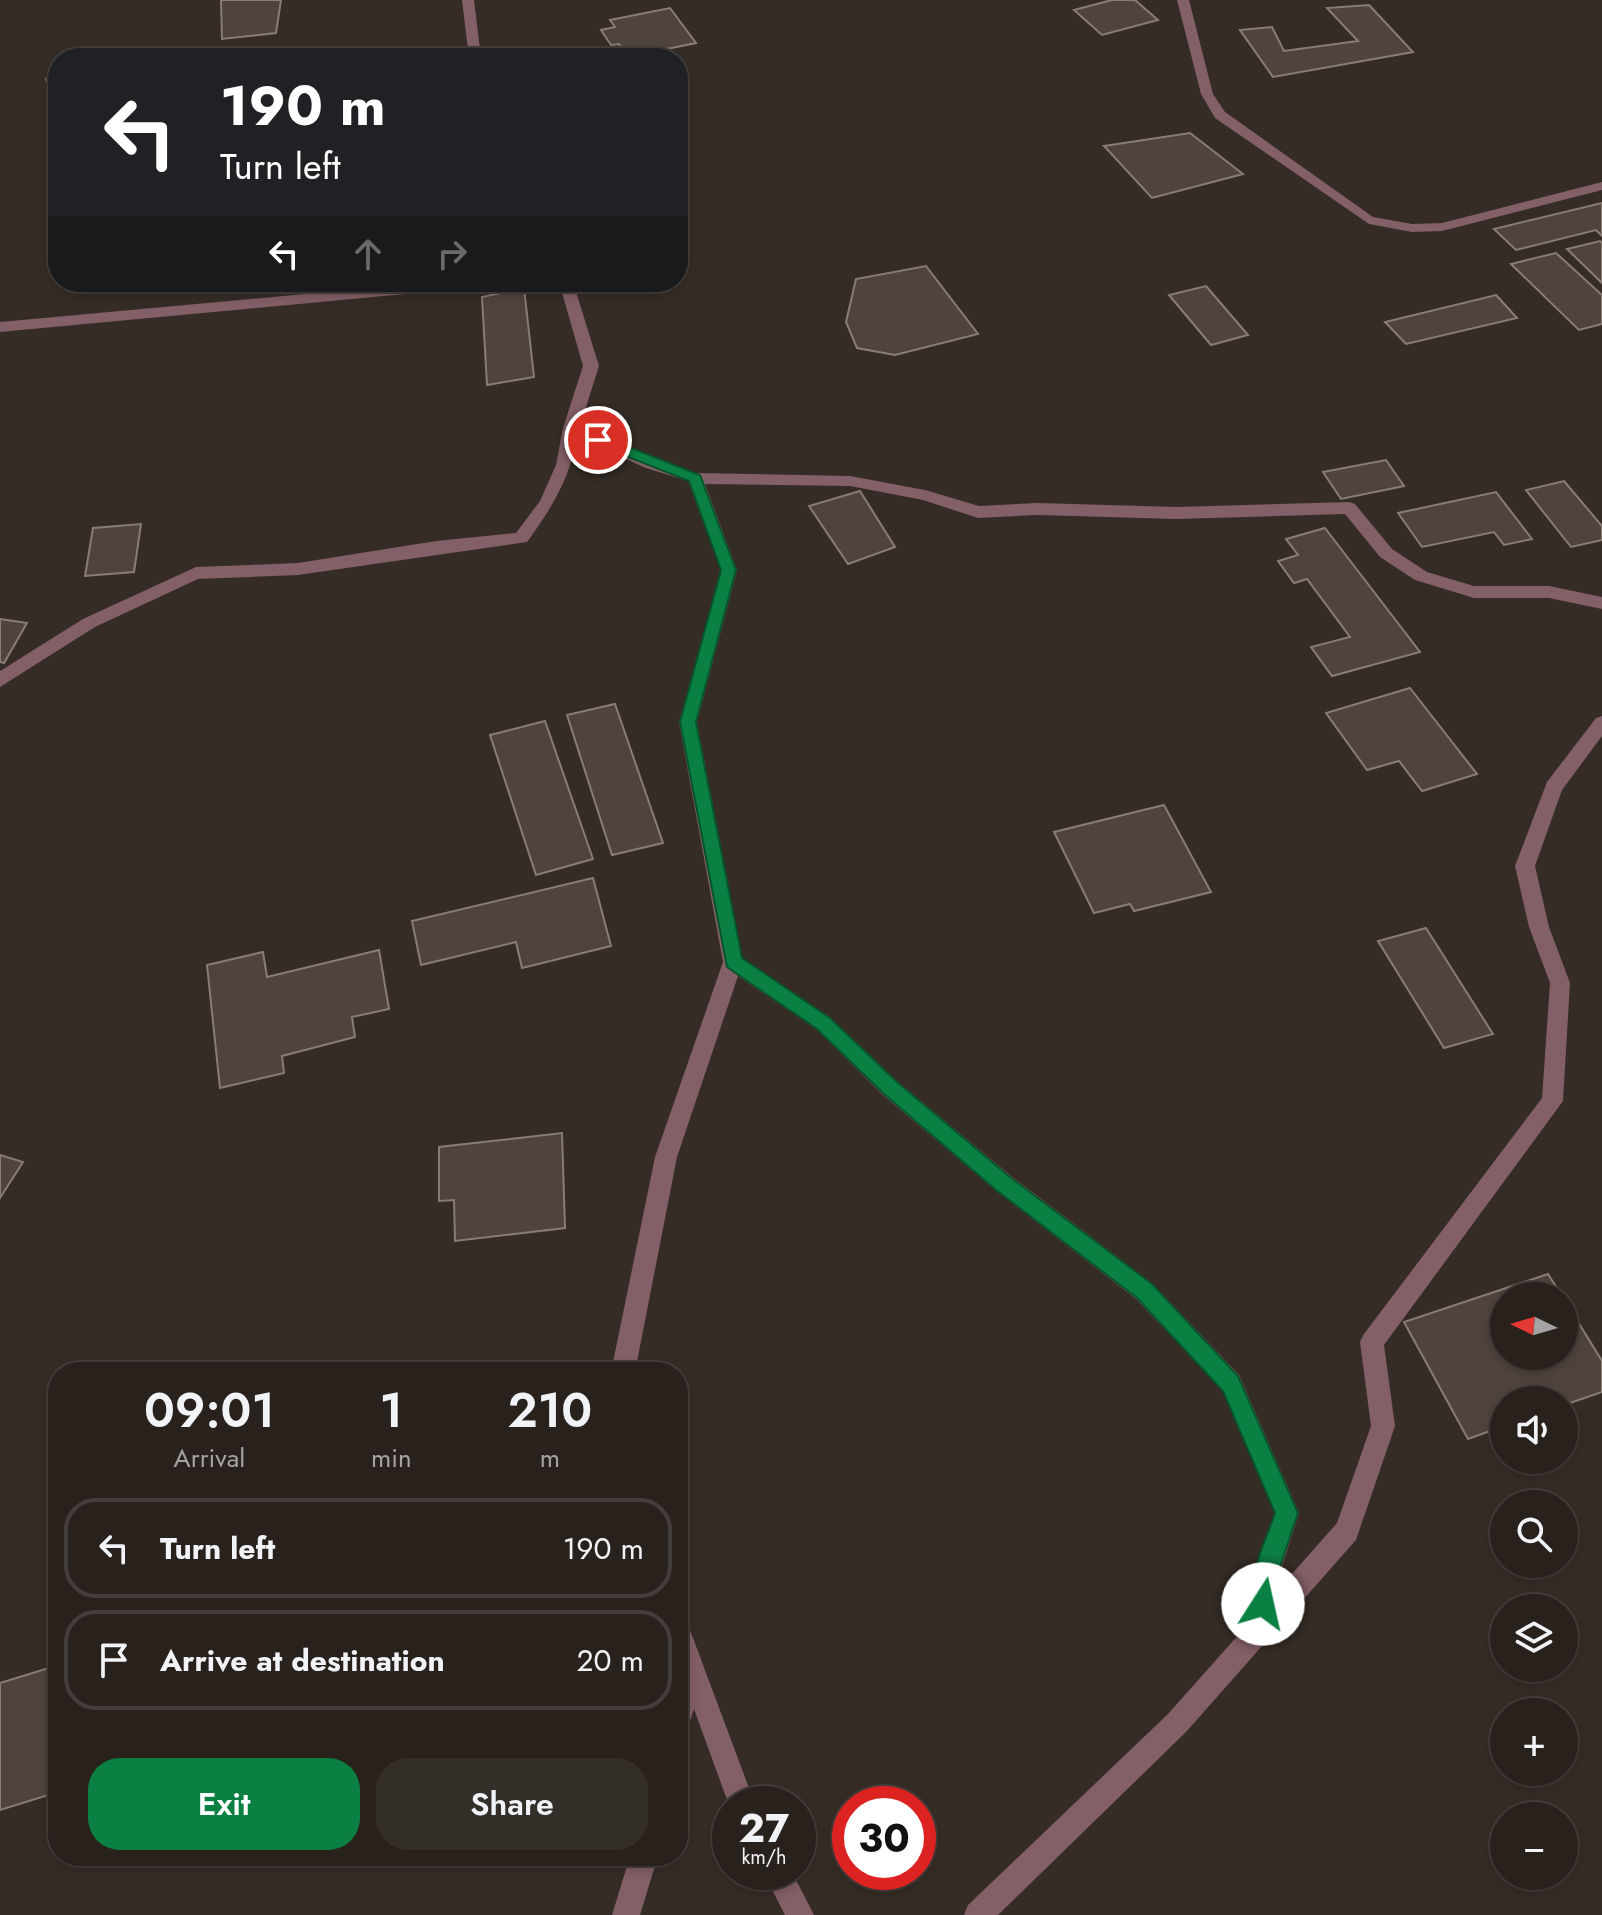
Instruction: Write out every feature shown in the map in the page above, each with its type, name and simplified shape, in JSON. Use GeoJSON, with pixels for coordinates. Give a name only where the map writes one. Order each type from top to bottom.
{"type":"FeatureCollection","features":[{"type":"Feature","properties":{"kind":"street"},"geometry":{"type":"LineString","coordinates":[[468,0],[467,17],[473,48]]}},
{"type":"Feature","properties":{"kind":"street"},"geometry":{"type":"LineString","coordinates":[[1183,0],[1207,94],[1220,115],[1369,220],[1412,228],[1442,227],[1602,186]]}},
{"type":"Feature","properties":{"kind":"street"},"geometry":{"type":"LineString","coordinates":[[0,327],[151,309],[376,292]]}},
{"type":"Feature","properties":{"kind":"street"},"geometry":{"type":"LineString","coordinates":[[0,680],[89,623],[196,573],[298,569],[436,547],[521,538],[547,503],[564,465],[571,428],[591,366],[568,292]]}},
{"type":"Feature","properties":{"kind":"street"},"geometry":{"type":"LineString","coordinates":[[571,428],[695,478],[850,481],[925,495],[978,512],[1038,509],[1176,513],[1349,508],[1386,553],[1421,576],[1474,592],[1549,592],[1602,603]]}},
{"type":"Feature","properties":{"kind":"street"},"geometry":{"type":"LineString","coordinates":[[625,1362],[666,1157],[733,962],[688,722],[729,570],[695,478]]}},
{"type":"Feature","properties":{"kind":"street"},"geometry":{"type":"LineString","coordinates":[[978,1915],[1177,1723],[1347,1531],[1383,1426],[1372,1342],[1552,1101],[1560,983],[1539,927],[1525,866],[1554,787],[1602,723]]}},
{"type":"Feature","properties":{"kind":"street"},"geometry":{"type":"LineString","coordinates":[[733,962],[823,1023],[890,1088],[1003,1183],[1144,1291],[1231,1383],[1287,1513],[1265,1579],[1260,1630]]}},
{"type":"Feature","properties":{"kind":"street"},"geometry":{"type":"LineString","coordinates":[[688,1659],[735,1786]]}},
{"type":"Feature","properties":{"kind":"street"},"geometry":{"type":"LineString","coordinates":[[688,1679],[691,1667]]}},
{"type":"Feature","properties":{"kind":"street"},"geometry":{"type":"LineString","coordinates":[[626,1915],[641,1866]]}},
{"type":"Feature","properties":{"kind":"street"},"geometry":{"type":"LineString","coordinates":[[787,1890],[800,1915]]}},
{"type":"Feature","properties":{"kind":"building"},"geometry":{"type":"Polygon","coordinates":[[[221,0],[281,0],[276,33],[222,39],[221,0]]]}},
{"type":"Feature","properties":{"kind":"building"},"geometry":{"type":"Polygon","coordinates":[[[1112,0],[1135,0],[1158,20],[1102,35],[1074,10],[1112,0]]]}},
{"type":"Feature","properties":{"kind":"building"},"geometry":{"type":"Polygon","coordinates":[[[1369,5],[1413,52],[1273,77],[1240,30],[1272,27],[1284,51],[1358,41],[1327,8],[1369,5]]]}},
{"type":"Feature","properties":{"kind":"building"},"geometry":{"type":"Polygon","coordinates":[[[670,8],[696,43],[672,48],[622,48],[619,44],[611,45],[601,30],[615,27],[610,20],[670,8]]]}},
{"type":"Feature","properties":{"kind":"building"},"geometry":{"type":"Polygon","coordinates":[[[1190,133],[1243,174],[1152,198],[1104,146],[1190,133]]]}},
{"type":"Feature","properties":{"kind":"building"},"geometry":{"type":"Polygon","coordinates":[[[1602,203],[1602,236],[1596,230],[1516,250],[1494,229],[1602,203]]]}},
{"type":"Feature","properties":{"kind":"building"},"geometry":{"type":"Polygon","coordinates":[[[1602,243],[1602,283],[1567,249],[1602,243]]]}},
{"type":"Feature","properties":{"kind":"building"},"geometry":{"type":"Polygon","coordinates":[[[1556,253],[1602,295],[1602,324],[1579,330],[1511,264],[1556,253]]]}},
{"type":"Feature","properties":{"kind":"building"},"geometry":{"type":"Polygon","coordinates":[[[926,266],[978,334],[895,355],[857,348],[846,322],[856,279],[926,266]]]}},
{"type":"Feature","properties":{"kind":"building"},"geometry":{"type":"Polygon","coordinates":[[[1206,286],[1248,335],[1211,345],[1169,295],[1206,286]]]}},
{"type":"Feature","properties":{"kind":"building"},"geometry":{"type":"Polygon","coordinates":[[[524,292],[534,377],[487,385],[482,297],[524,292]]]}},
{"type":"Feature","properties":{"kind":"building"},"geometry":{"type":"Polygon","coordinates":[[[1496,295],[1517,318],[1406,344],[1385,322],[1496,295]]]}},
{"type":"Feature","properties":{"kind":"building"},"geometry":{"type":"Polygon","coordinates":[[[1386,460],[1404,486],[1341,499],[1323,472],[1386,460]]]}},
{"type":"Feature","properties":{"kind":"building"},"geometry":{"type":"Polygon","coordinates":[[[1564,481],[1602,526],[1602,540],[1571,547],[1526,490],[1564,481]]]}},
{"type":"Feature","properties":{"kind":"building"},"geometry":{"type":"Polygon","coordinates":[[[860,491],[895,547],[848,564],[809,506],[860,491]]]}},
{"type":"Feature","properties":{"kind":"building"},"geometry":{"type":"Polygon","coordinates":[[[1496,492],[1532,539],[1504,545],[1494,532],[1422,547],[1398,513],[1496,492]]]}},
{"type":"Feature","properties":{"kind":"building"},"geometry":{"type":"Polygon","coordinates":[[[141,524],[134,572],[85,576],[93,528],[141,524]]]}},
{"type":"Feature","properties":{"kind":"building"},"geometry":{"type":"Polygon","coordinates":[[[1325,528],[1420,652],[1332,676],[1311,647],[1350,637],[1307,579],[1294,583],[1278,561],[1298,555],[1286,539],[1325,528]]]}},
{"type":"Feature","properties":{"kind":"building"},"geometry":{"type":"Polygon","coordinates":[[[0,619],[27,623],[4,663],[0,662],[0,619]]]}},
{"type":"Feature","properties":{"kind":"building"},"geometry":{"type":"Polygon","coordinates":[[[1410,688],[1477,774],[1422,791],[1399,761],[1367,770],[1326,713],[1410,688]]]}},
{"type":"Feature","properties":{"kind":"building"},"geometry":{"type":"Polygon","coordinates":[[[615,704],[663,843],[612,855],[567,715],[615,704]]]}},
{"type":"Feature","properties":{"kind":"building"},"geometry":{"type":"Polygon","coordinates":[[[545,721],[593,859],[536,875],[490,735],[545,721]]]}},
{"type":"Feature","properties":{"kind":"building"},"geometry":{"type":"Polygon","coordinates":[[[1164,805],[1211,892],[1134,911],[1130,904],[1094,913],[1054,832],[1164,805]]]}},
{"type":"Feature","properties":{"kind":"building"},"geometry":{"type":"Polygon","coordinates":[[[593,878],[611,946],[522,968],[516,942],[421,965],[412,921],[593,878]]]}},
{"type":"Feature","properties":{"kind":"building"},"geometry":{"type":"Polygon","coordinates":[[[1426,928],[1493,1034],[1444,1048],[1378,941],[1426,928]]]}},
{"type":"Feature","properties":{"kind":"building"},"geometry":{"type":"Polygon","coordinates":[[[379,950],[389,1009],[352,1017],[355,1037],[282,1056],[284,1073],[220,1088],[207,965],[263,952],[267,977],[379,950]]]}},
{"type":"Feature","properties":{"kind":"building"},"geometry":{"type":"Polygon","coordinates":[[[562,1133],[565,1228],[455,1241],[454,1200],[439,1201],[439,1147],[562,1133]]]}},
{"type":"Feature","properties":{"kind":"building"},"geometry":{"type":"Polygon","coordinates":[[[0,1155],[23,1162],[0,1198],[0,1155]]]}},
{"type":"Feature","properties":{"kind":"building"},"geometry":{"type":"Polygon","coordinates":[[[1548,1274],[1553,1282],[1524,1282],[1548,1274]]]}},
{"type":"Feature","properties":{"kind":"building"},"geometry":{"type":"Polygon","coordinates":[[[1490,1293],[1490,1370],[1578,1370],[1578,1322],[1602,1361],[1602,1392],[1578,1400],[1578,1386],[1490,1386],[1490,1431],[1468,1439],[1404,1322],[1490,1293]]]}},
{"type":"Feature","properties":{"kind":"building"},"geometry":{"type":"Polygon","coordinates":[[[48,1668],[48,1795],[0,1810],[0,1683],[48,1668]]]}},
{"type":"Feature","properties":{"kind":"route"},"geometry":{"type":"LineString","coordinates":[[598,440],[652,464],[695,478],[729,570],[688,722],[733,962],[823,1023],[890,1088],[1003,1183],[1144,1291],[1231,1383],[1287,1513],[1265,1579],[1263,1604]]}}]}
